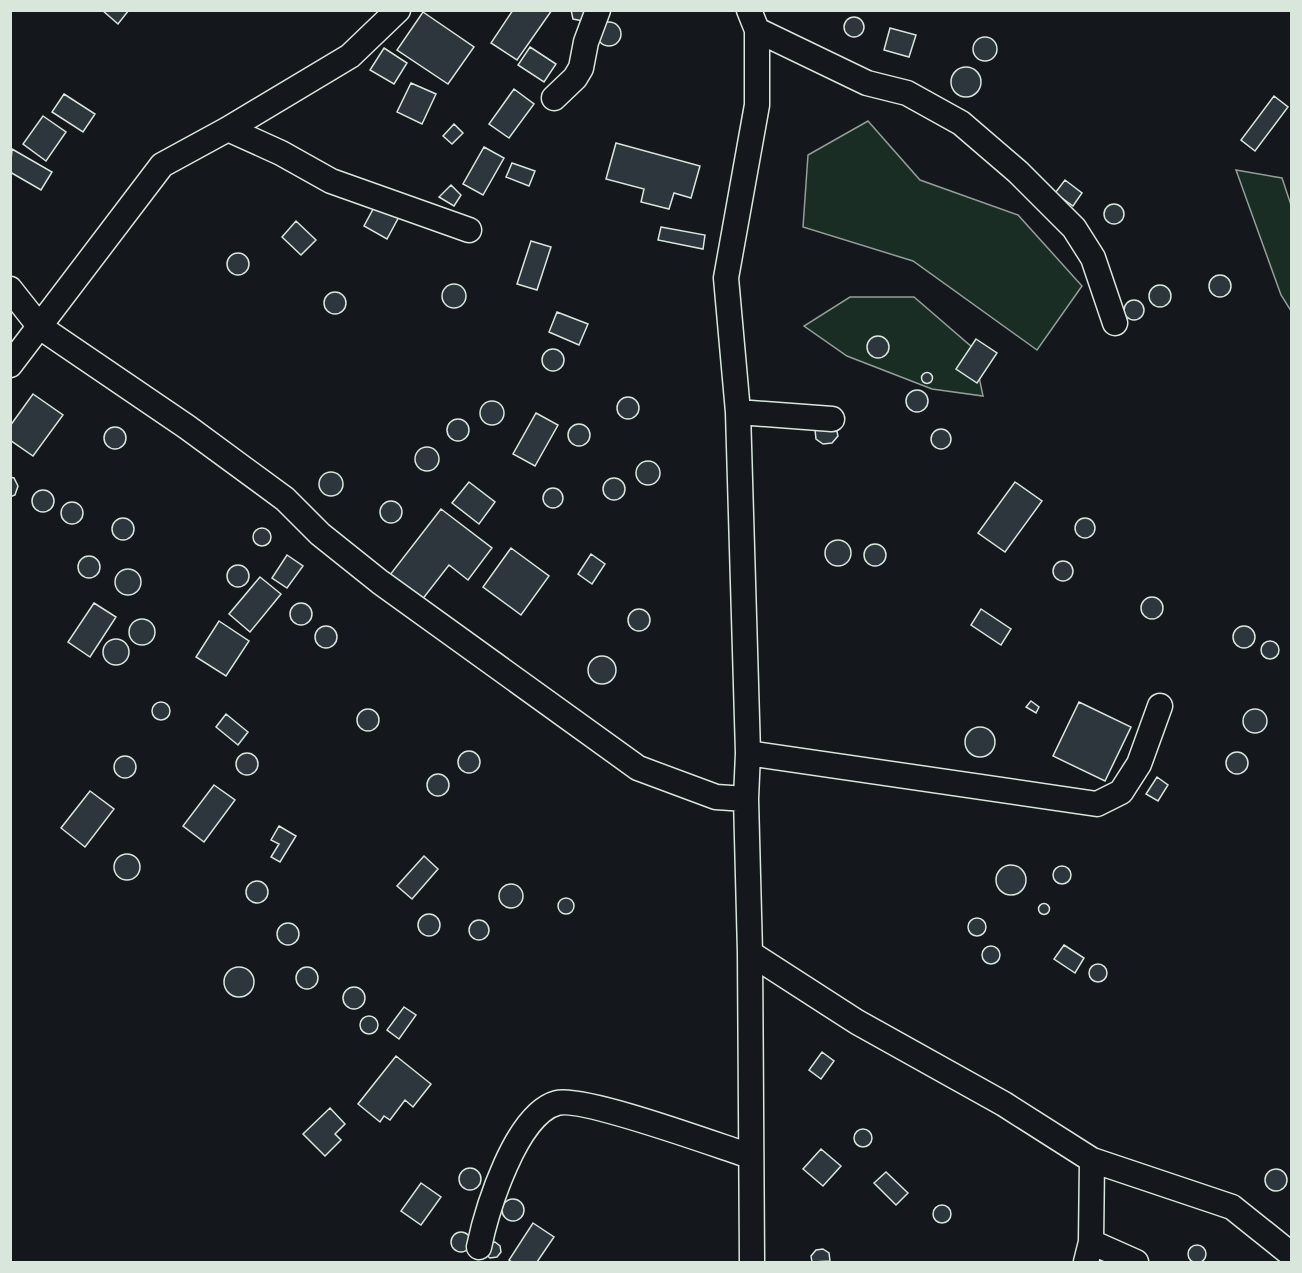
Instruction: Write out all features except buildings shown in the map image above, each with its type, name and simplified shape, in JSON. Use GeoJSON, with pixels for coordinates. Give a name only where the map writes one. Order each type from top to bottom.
{"type":"FeatureCollection","features":[{"type":"Feature","properties":{"kind":"street"},"geometry":{"type":"LineString","coordinates":[[10,365],[162,165],[228,129],[350,56],[398,10]]}},
{"type":"Feature","properties":{"kind":"street"},"geometry":{"type":"LineString","coordinates":[[554,98],[575,78],[581,68],[586,42],[598,10]]}},
{"type":"Feature","properties":{"kind":"street"},"geometry":{"type":"LineString","coordinates":[[753,20],[867,83],[908,93],[961,123],[1018,172],[1074,228],[1093,258],[1114,323]]}},
{"type":"Feature","properties":{"kind":"street"},"geometry":{"type":"LineString","coordinates":[[752,1263],[750,953],[746,799],[748,753],[738,412],[726,278],[757,105],[753,20]]}},
{"type":"Feature","properties":{"kind":"street"},"geometry":{"type":"LineString","coordinates":[[228,129],[281,153],[331,182],[469,230]]}},
{"type":"Feature","properties":{"kind":"street"},"geometry":{"type":"LineString","coordinates":[[10,289],[40,327],[188,427],[285,499],[320,534],[380,582],[638,768],[716,797],[746,799]]}},
{"type":"Feature","properties":{"kind":"street"},"geometry":{"type":"LineString","coordinates":[[738,412],[832,419]]}},
{"type":"Feature","properties":{"kind":"street"},"geometry":{"type":"LineString","coordinates":[[748,753],[1096,804],[1121,792],[1139,764],[1160,706]]}},
{"type":"Feature","properties":{"kind":"street"},"geometry":{"type":"LineString","coordinates":[[750,953],[857,1022],[1004,1104],[1092,1160],[1232,1208],[1292,1255]]}},
{"type":"Feature","properties":{"kind":"street"},"geometry":{"type":"LineString","coordinates":[[479,1247],[486,1218],[511,1151],[542,1109],[559,1102],[598,1107],[750,1156]]}},
{"type":"Feature","properties":{"kind":"street"},"geometry":{"type":"LineString","coordinates":[[1092,1160],[1088,1252],[1136,1263]]}},
{"type":"Feature","properties":{"kind":"green space"},"geometry":{"type":"Polygon","coordinates":[[[868,121],[920,180],[1018,215],[1082,286],[1037,350],[913,261],[803,227],[808,155],[868,121]]]}},
{"type":"Feature","properties":{"kind":"green space"},"geometry":{"type":"Polygon","coordinates":[[[1236,170],[1282,178],[1291,205],[1291,311],[1281,295],[1236,170]]]}},
{"type":"Feature","properties":{"kind":"green space"},"geometry":{"type":"Polygon","coordinates":[[[850,297],[914,297],[973,348],[983,396],[932,389],[847,356],[804,326],[850,297]]]}}]}
